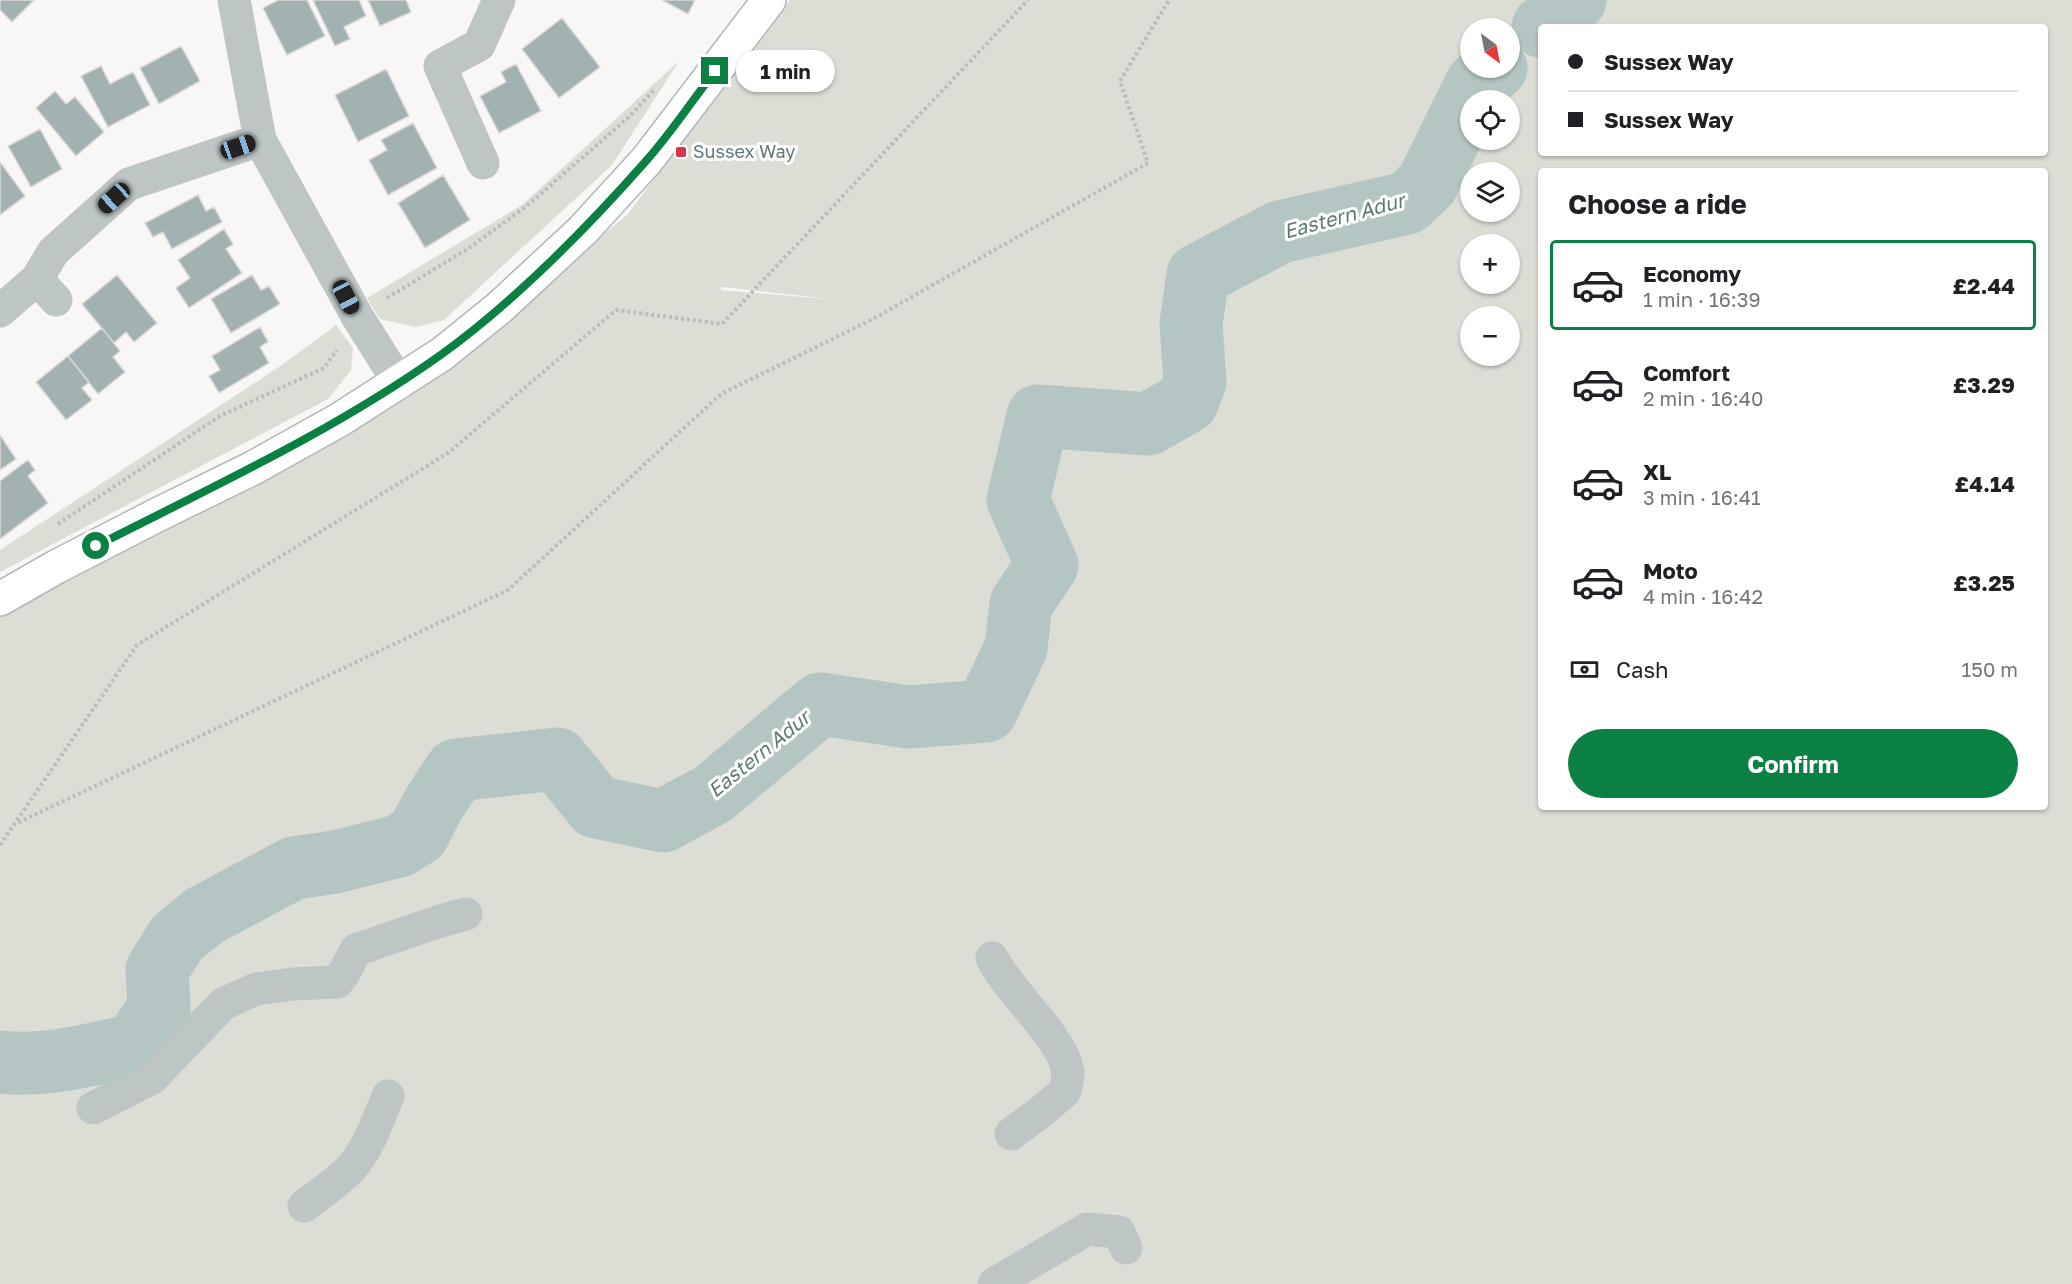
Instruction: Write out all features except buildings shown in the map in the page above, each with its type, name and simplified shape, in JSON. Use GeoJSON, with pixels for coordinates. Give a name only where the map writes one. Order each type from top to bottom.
{"type":"FeatureCollection","features":[{"type":"Feature","properties":{"kind":"main road"},"geometry":{"type":"LineString","coordinates":[[0,599],[96,546],[253,468],[339,420],[442,354],[499,308],[583,230],[647,160],[769,0]]}},
{"type":"Feature","properties":{"kind":"street"},"geometry":{"type":"LineString","coordinates":[[234,0],[260,140],[357,316],[399,383]]}},
{"type":"Feature","properties":{"kind":"street"},"geometry":{"type":"LineString","coordinates":[[483,163],[440,66],[479,45],[499,0]]}},
{"type":"Feature","properties":{"kind":"street"},"geometry":{"type":"LineString","coordinates":[[0,311],[47,289],[53,252],[129,184],[260,140]]}},
{"type":"Feature","properties":{"kind":"street"},"geometry":{"type":"LineString","coordinates":[[93,1108],[152,1078],[223,1004],[256,989],[337,982],[356,950],[466,914]]}},
{"type":"Feature","properties":{"kind":"street"},"geometry":{"type":"LineString","coordinates":[[992,958],[997,968],[1059,1050],[1068,1072],[1065,1091],[1011,1134]]}},
{"type":"Feature","properties":{"kind":"street"},"geometry":{"type":"LineString","coordinates":[[304,1206],[340,1179],[353,1166],[368,1143],[388,1096]]}},
{"type":"Feature","properties":{"kind":"street"},"geometry":{"type":"LineString","coordinates":[[994,1284],[1087,1229],[1119,1232],[1126,1248]]}},
{"type":"Feature","properties":{"kind":"path"},"geometry":{"type":"LineString","coordinates":[[0,845],[137,645],[448,453],[616,310],[722,324],[1028,0]]}},
{"type":"Feature","properties":{"kind":"path"},"geometry":{"type":"LineString","coordinates":[[13,825],[508,590],[721,394],[871,320],[1148,163],[1120,81],[1169,0]]}},
{"type":"Feature","properties":{"kind":"shaded area"},"geometry":{"type":"Polygon","coordinates":[[[790,0],[2072,0],[2072,1284],[0,1284],[0,608],[437,367],[627,215],[790,0]],[[723,287],[720,290],[835,300],[723,287]]]}},
{"type":"Feature","properties":{"kind":"shaded area"},"geometry":{"type":"Polygon","coordinates":[[[679,61],[612,165],[444,320],[416,327],[380,319],[367,298],[522,205],[679,61]]]}},
{"type":"Feature","properties":{"kind":"shaded area"},"geometry":{"type":"Polygon","coordinates":[[[336,325],[353,348],[351,370],[328,399],[0,572],[0,550],[279,367],[336,325]]]}},
{"type":"Feature","properties":{"kind":"waterway","name":"Eastern Adur"},"geometry":{"type":"LineString","coordinates":[[1547,24],[1575,0]]}},
{"type":"Feature","properties":{"kind":"waterway","name":"Eastern Adur"},"geometry":{"type":"LineString","coordinates":[[0,1062],[51,1061],[134,1045],[159,1009],[157,970],[177,938],[204,916],[294,868],[335,862],[399,846],[418,834],[433,805],[456,770],[557,759],[596,807],[663,821],[713,794],[820,704],[909,717],[986,711],[1016,648],[1021,604],[1047,565],[1018,500],[1038,416],[1148,424],[1187,402],[1195,382],[1191,324],[1198,275],[1280,232],[1407,203],[1427,184],[1477,83],[1483,78]]}},
{"type":"Feature","properties":{"kind":"place","name":"Sussex Way"},"geometry":{"type":"Point","coordinates":[681,152]}},
{"type":"Feature","properties":{"kind":"route"},"geometry":{"type":"LineString","coordinates":[[96,546],[270,459],[339,420],[442,354],[499,308],[583,230],[647,160],[715,71]]}}]}
